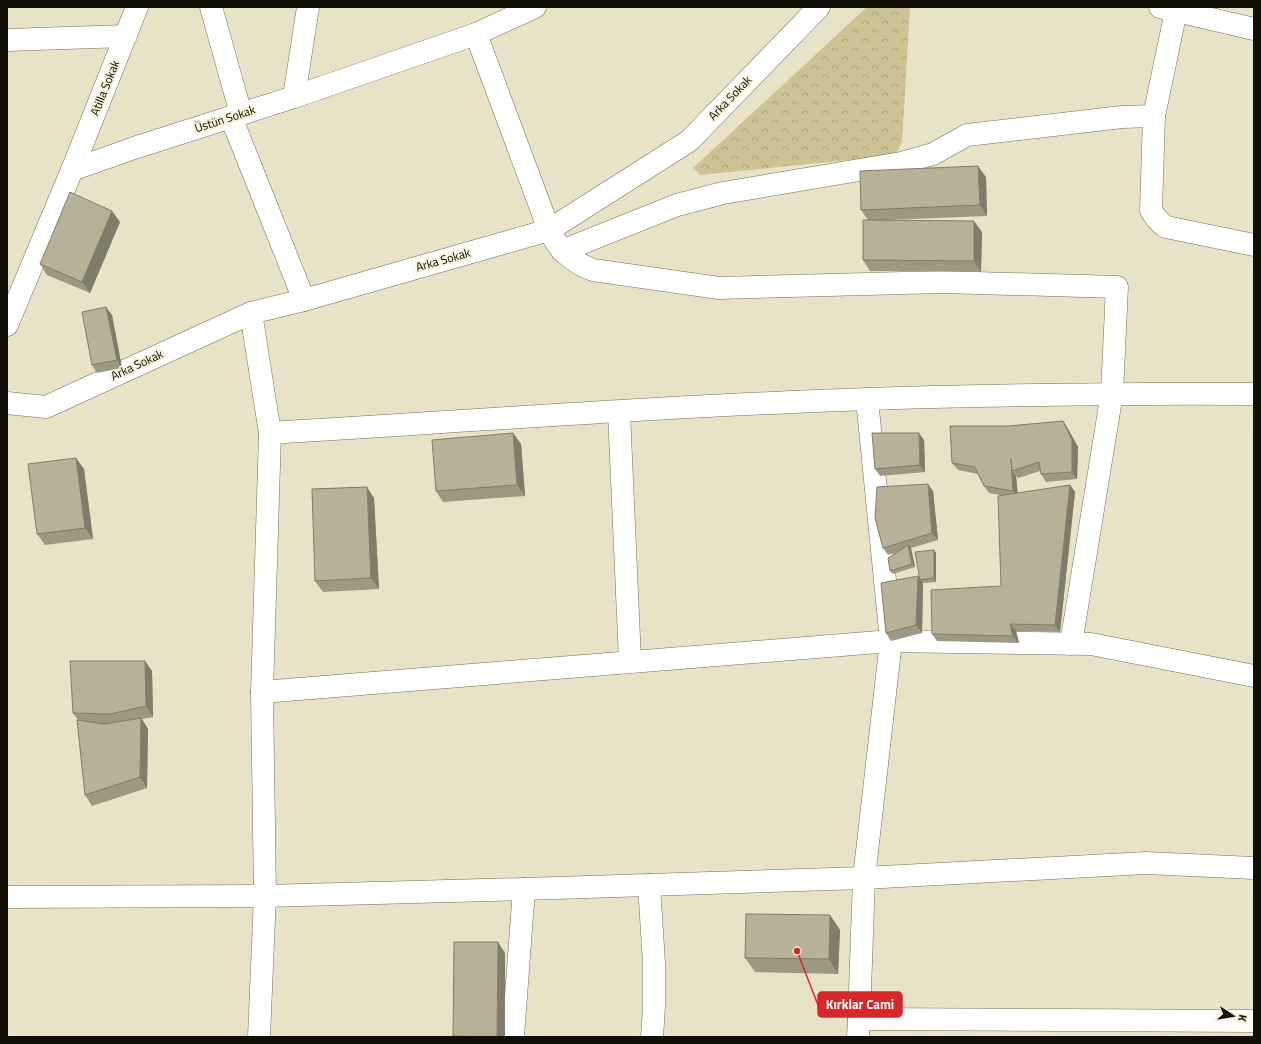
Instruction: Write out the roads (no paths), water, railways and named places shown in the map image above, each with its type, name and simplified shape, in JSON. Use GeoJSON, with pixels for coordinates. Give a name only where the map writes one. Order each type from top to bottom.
{"type":"FeatureCollection","features":[{"type":"Feature","properties":{"kind":"street","name":"Atilla Sokak"},"geometry":{"type":"LineString","coordinates":[[72,170],[137,7]]}},
{"type":"Feature","properties":{"kind":"street"},"geometry":{"type":"LineString","coordinates":[[211,7],[236,115],[304,300]]}},
{"type":"Feature","properties":{"kind":"street"},"geometry":{"type":"LineString","coordinates":[[294,97],[308,7]]}},
{"type":"Feature","properties":{"kind":"street","name":"Üstün Sokak"},"geometry":{"type":"LineString","coordinates":[[72,170],[137,147],[294,97],[476,34],[499,16],[534,7]]}},
{"type":"Feature","properties":{"kind":"street","name":"Arka Sokak"},"geometry":{"type":"LineString","coordinates":[[7,403],[46,407],[251,313],[304,300],[549,230],[689,141],[820,7]]}},
{"type":"Feature","properties":{"kind":"street"},"geometry":{"type":"LineString","coordinates":[[1254,29],[1168,9],[1154,116],[1151,210],[1162,225],[1174,230],[1254,245]]}},
{"type":"Feature","properties":{"kind":"street"},"geometry":{"type":"LineString","coordinates":[[476,34],[549,230],[562,251],[581,266],[593,270],[719,288],[942,282],[1117,287],[1112,393],[1071,644]]}},
{"type":"Feature","properties":{"kind":"street"},"geometry":{"type":"LineString","coordinates":[[7,40],[126,36]]}},
{"type":"Feature","properties":{"kind":"street"},"geometry":{"type":"LineString","coordinates":[[562,251],[677,204],[723,193],[901,163],[933,154],[967,135],[1116,117],[1154,116]]}},
{"type":"Feature","properties":{"kind":"street"},"geometry":{"type":"LineString","coordinates":[[7,325],[72,170]]}},
{"type":"Feature","properties":{"kind":"street"},"geometry":{"type":"LineString","coordinates":[[251,313],[270,433],[262,692],[265,896],[265,1036]]}},
{"type":"Feature","properties":{"kind":"street"},"geometry":{"type":"LineString","coordinates":[[270,433],[868,399],[1112,393],[1254,394]]}},
{"type":"Feature","properties":{"kind":"street"},"geometry":{"type":"LineString","coordinates":[[868,399],[891,640],[864,878],[858,1028],[1254,1021]]}},
{"type":"Feature","properties":{"kind":"street"},"geometry":{"type":"LineString","coordinates":[[619,412],[630,661]]}},
{"type":"Feature","properties":{"kind":"street"},"geometry":{"type":"LineString","coordinates":[[262,692],[891,640],[1091,644],[1254,676]]}},
{"type":"Feature","properties":{"kind":"street"},"geometry":{"type":"LineString","coordinates":[[7,896],[265,896],[524,889],[864,878],[1146,863],[1254,868]]}},
{"type":"Feature","properties":{"kind":"street"},"geometry":{"type":"LineString","coordinates":[[649,885],[654,963],[652,1037]]}},
{"type":"Feature","properties":{"kind":"street"},"geometry":{"type":"LineString","coordinates":[[513,1037],[524,889]]}},
{"type":"Feature","properties":{"kind":"place","name":"Kırklar Cami"},"geometry":{"type":"Point","coordinates":[797,951]}}]}
